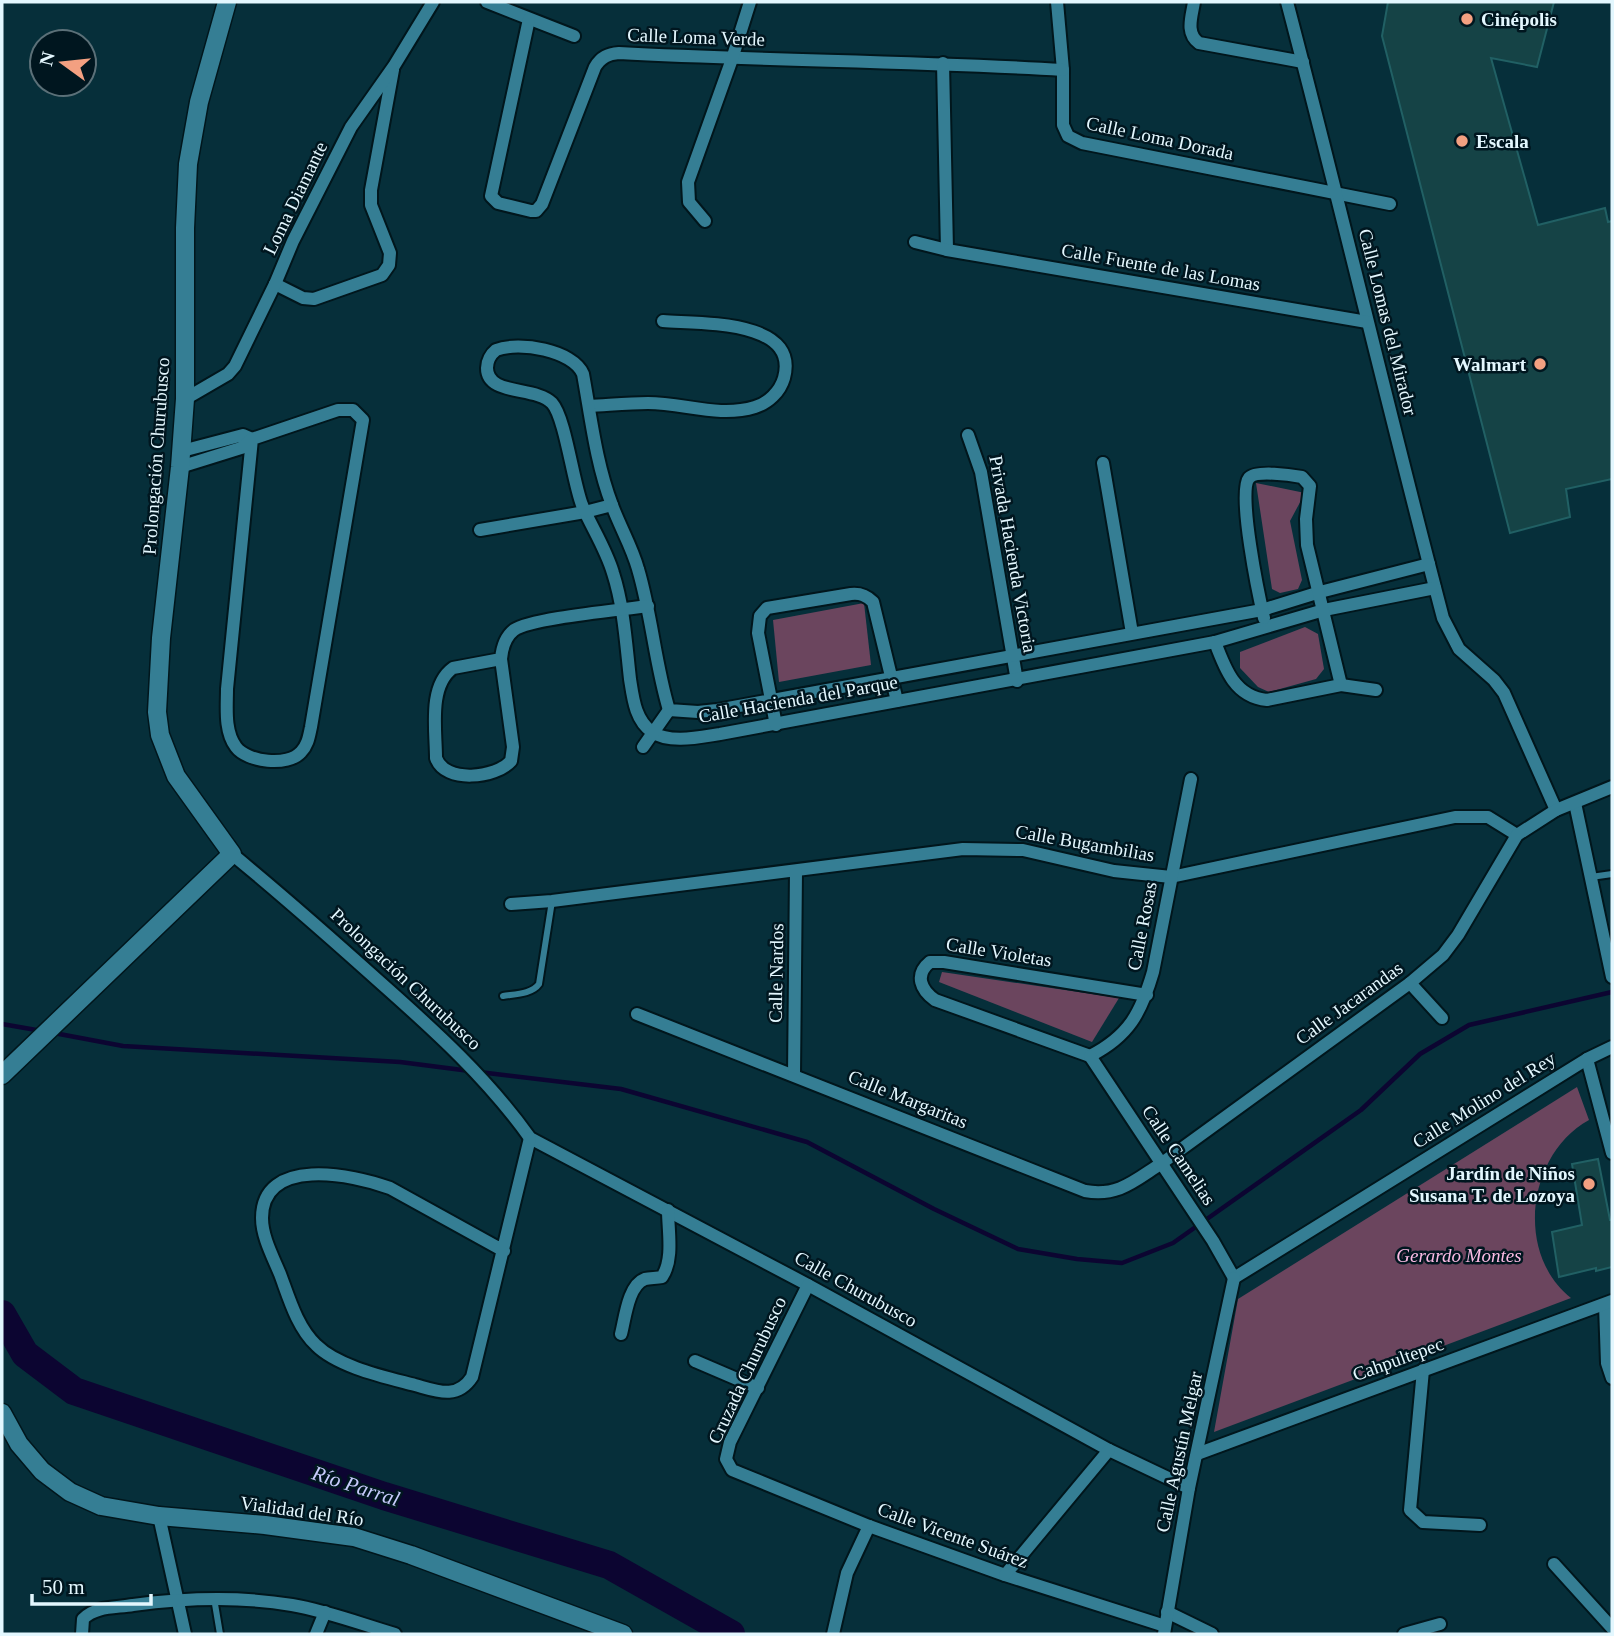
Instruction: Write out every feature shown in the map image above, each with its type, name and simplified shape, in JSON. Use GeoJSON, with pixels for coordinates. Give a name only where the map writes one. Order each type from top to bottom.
{"type":"FeatureCollection","features":[{"type":"Feature","properties":{"kind":"main road","name":"Prolongación Churubusco"},"geometry":{"type":"LineString","coordinates":[[227,2],[199,102],[188,164],[185,228],[185,399],[158,688],[159,724],[166,755],[176,776],[232,854]]}},
{"type":"Feature","properties":{"kind":"main road"},"geometry":{"type":"LineString","coordinates":[[2,1075],[232,854]]}},
{"type":"Feature","properties":{"kind":"main road","name":"Vialidad del Río"},"geometry":{"type":"LineString","coordinates":[[2,1413],[30,1459],[54,1482],[100,1506],[159,1516],[265,1525],[354,1537],[411,1555],[623,1634]]}},
{"type":"Feature","properties":{"kind":"street","name":"Loma Diamante"},"geometry":{"type":"LineString","coordinates":[[185,399],[228,374],[351,127],[394,66],[433,2]]}},
{"type":"Feature","properties":{"kind":"street"},"geometry":{"type":"LineString","coordinates":[[487,2],[574,36]]}},
{"type":"Feature","properties":{"kind":"street"},"geometry":{"type":"LineString","coordinates":[[705,221],[690,202],[688,182],[750,2]]}},
{"type":"Feature","properties":{"kind":"street","name":"Calle Loma Dorada"},"geometry":{"type":"LineString","coordinates":[[1057,2],[1063,70],[1063,125],[1068,136],[1082,143],[1390,204]]}},
{"type":"Feature","properties":{"kind":"street"},"geometry":{"type":"LineString","coordinates":[[1194,2],[1189,30],[1192,38],[1199,43],[1303,62]]}},
{"type":"Feature","properties":{"kind":"street","name":"Calle Lomas del Mirador"},"geometry":{"type":"LineString","coordinates":[[1287,2],[1443,618],[1459,649],[1494,680],[1504,693],[1556,810]]}},
{"type":"Feature","properties":{"kind":"street","name":"Calle Loma Verde"},"geometry":{"type":"LineString","coordinates":[[529,19],[491,190],[494,201],[525,210],[536,211],[542,204],[595,66],[608,54],[943,63],[1063,70]]}},
{"type":"Feature","properties":{"kind":"street"},"geometry":{"type":"LineString","coordinates":[[943,63],[947,250]]}},
{"type":"Feature","properties":{"kind":"street"},"geometry":{"type":"LineString","coordinates":[[275,284],[303,298],[314,299],[382,275],[389,265],[390,253],[371,205],[371,190],[394,66]]}},
{"type":"Feature","properties":{"kind":"street","name":"Calle Fuente de las Lomas"},"geometry":{"type":"LineString","coordinates":[[915,242],[947,250],[1367,322]]}},
{"type":"Feature","properties":{"kind":"street"},"geometry":{"type":"LineString","coordinates":[[589,406],[649,403],[699,410],[735,410],[756,407],[769,400],[783,383],[786,372],[784,353],[776,342],[766,335],[721,325],[663,321]]}},
{"type":"Feature","properties":{"kind":"street","name":"Calle Hacienda del Parque"},"geometry":{"type":"LineString","coordinates":[[643,747],[653,733],[668,710],[648,606],[638,567],[612,505],[599,462],[580,366],[565,356],[503,347],[492,354],[487,371],[491,381],[500,387],[542,396],[554,405],[560,418],[576,490],[614,575],[637,713],[653,733],[680,738],[776,725],[1017,681],[1215,642],[1324,610],[1435,588]]}},
{"type":"Feature","properties":{"kind":"street"},"geometry":{"type":"LineString","coordinates":[[181,459],[241,448],[252,439],[347,408],[358,413],[363,420],[311,727],[307,744],[300,755],[287,760],[250,757],[238,750],[231,738],[228,723],[227,689],[252,439]]}},
{"type":"Feature","properties":{"kind":"street","name":"Privada Hacienda Victoria"},"geometry":{"type":"LineString","coordinates":[[968,435],[981,472],[1017,681]]}},
{"type":"Feature","properties":{"kind":"street"},"geometry":{"type":"LineString","coordinates":[[1102,463],[1132,632]]}},
{"type":"Feature","properties":{"kind":"street"},"geometry":{"type":"LineString","coordinates":[[1266,627],[1246,516],[1245,491],[1249,478],[1256,474],[1302,477],[1310,486],[1305,532],[1341,685]]}},
{"type":"Feature","properties":{"kind":"street"},"geometry":{"type":"LineString","coordinates":[[480,530],[612,505]]}},
{"type":"Feature","properties":{"kind":"street","name":"Calle Hacienda del Parque"},"geometry":{"type":"LineString","coordinates":[[668,710],[698,712],[1262,610],[1429,564]]}},
{"type":"Feature","properties":{"kind":"street"},"geometry":{"type":"LineString","coordinates":[[776,725],[757,624],[763,610],[767,608],[859,593],[867,597],[873,602],[897,701]]}},
{"type":"Feature","properties":{"kind":"street"},"geometry":{"type":"LineString","coordinates":[[501,659],[453,668],[441,683],[437,694],[436,758],[444,771],[467,776],[500,770],[512,761],[513,747],[501,659],[506,640],[519,628],[648,606]]}},
{"type":"Feature","properties":{"kind":"street"},"geometry":{"type":"LineString","coordinates":[[1215,642],[1230,676],[1239,689],[1256,699],[1267,700],[1341,685],[1377,690]]}},
{"type":"Feature","properties":{"kind":"street","name":"Calle Rosas"},"geometry":{"type":"LineString","coordinates":[[1090,1056],[1116,1041],[1128,1029],[1147,995],[1191,779]]}},
{"type":"Feature","properties":{"kind":"street"},"geometry":{"type":"LineString","coordinates":[[1517,835],[1556,810],[1612,787]]}},
{"type":"Feature","properties":{"kind":"street"},"geometry":{"type":"LineString","coordinates":[[1575,803],[1612,977]]}},
{"type":"Feature","properties":{"kind":"street","name":"Calle Bugambilias"},"geometry":{"type":"LineString","coordinates":[[511,904],[964,849],[1023,850],[1114,871],[1171,877],[1455,817],[1488,817],[1517,835]]}},
{"type":"Feature","properties":{"kind":"street","name":"Calle Jacarandas"},"geometry":{"type":"LineString","coordinates":[[1162,1163],[1410,983],[1443,955],[1458,935],[1517,835]]}},
{"type":"Feature","properties":{"kind":"street","name":"Prolongación Churubusco"},"geometry":{"type":"LineString","coordinates":[[232,854],[304,914],[451,1045],[514,1115]]}},
{"type":"Feature","properties":{"kind":"street","name":"Calle Nardos"},"geometry":{"type":"LineString","coordinates":[[794,1074],[796,871]]}},
{"type":"Feature","properties":{"kind":"street","name":"Calle Violetas"},"geometry":{"type":"LineString","coordinates":[[1090,1056],[935,1000],[920,983],[924,969],[930,962],[944,962],[1147,995]]}},
{"type":"Feature","properties":{"kind":"street"},"geometry":{"type":"LineString","coordinates":[[1410,983],[1442,1018]]}},
{"type":"Feature","properties":{"kind":"street","name":"Calle Margaritas"},"geometry":{"type":"LineString","coordinates":[[637,1014],[1085,1191],[1112,1192],[1162,1163]]}},
{"type":"Feature","properties":{"kind":"street","name":"Calle Molino del Rey"},"geometry":{"type":"LineString","coordinates":[[1234,1278],[1587,1059],[1612,1047]]}},
{"type":"Feature","properties":{"kind":"street","name":"Calle Camelias"},"geometry":{"type":"LineString","coordinates":[[1090,1056],[1213,1241],[1234,1278]]}},
{"type":"Feature","properties":{"kind":"street"},"geometry":{"type":"LineString","coordinates":[[1587,1059],[1612,1153]]}},
{"type":"Feature","properties":{"kind":"street","name":"Calle Churubusco"},"geometry":{"type":"LineString","coordinates":[[514,1115],[530,1138],[808,1284],[1109,1450],[1189,1488]]}},
{"type":"Feature","properties":{"kind":"street"},"geometry":{"type":"LineString","coordinates":[[504,1251],[390,1188],[372,1181],[335,1176],[292,1176],[278,1182],[269,1191],[264,1203],[262,1219],[265,1236],[300,1324],[307,1335],[331,1357],[388,1378],[429,1389],[458,1391],[466,1386],[472,1377],[504,1251],[530,1138]]}},
{"type":"Feature","properties":{"kind":"street"},"geometry":{"type":"LineString","coordinates":[[621,1334],[630,1300],[638,1284],[645,1279],[662,1277],[665,1273],[669,1259],[668,1210]]}},
{"type":"Feature","properties":{"kind":"street","name":"Calle Agustín Melgar"},"geometry":{"type":"LineString","coordinates":[[1165,1624],[1189,1488],[1234,1278]]}},
{"type":"Feature","properties":{"kind":"street","name":"Cruzada Churubusco"},"geometry":{"type":"LineString","coordinates":[[733,1470],[728,1465],[727,1450],[808,1284]]}},
{"type":"Feature","properties":{"kind":"street"},"geometry":{"type":"LineString","coordinates":[[1609,1303],[1607,1363],[1612,1378]]}},
{"type":"Feature","properties":{"kind":"street","name":"Cahpultepec"},"geometry":{"type":"LineString","coordinates":[[1197,1454],[1609,1303]]}},
{"type":"Feature","properties":{"kind":"street"},"geometry":{"type":"LineString","coordinates":[[695,1361],[758,1388]]}},
{"type":"Feature","properties":{"kind":"street"},"geometry":{"type":"LineString","coordinates":[[1423,1370],[1410,1510],[1423,1522],[1480,1525]]}},
{"type":"Feature","properties":{"kind":"street"},"geometry":{"type":"LineString","coordinates":[[1005,1575],[1109,1450]]}},
{"type":"Feature","properties":{"kind":"street","name":"Calle Vicente Suárez"},"geometry":{"type":"LineString","coordinates":[[733,1470],[869,1526],[1005,1575],[1165,1624],[1212,1634]]}},
{"type":"Feature","properties":{"kind":"street"},"geometry":{"type":"LineString","coordinates":[[159,1516],[185,1634]]}},
{"type":"Feature","properties":{"kind":"street"},"geometry":{"type":"LineString","coordinates":[[833,1634],[847,1573],[869,1526]]}},
{"type":"Feature","properties":{"kind":"street"},"geometry":{"type":"LineString","coordinates":[[1554,1564],[1612,1628]]}},
{"type":"Feature","properties":{"kind":"street"},"geometry":{"type":"LineString","coordinates":[[82,1631],[83,1619],[94,1611],[178,1599],[214,1598],[265,1601],[324,1612],[395,1634]]}},
{"type":"Feature","properties":{"kind":"street"},"geometry":{"type":"LineString","coordinates":[[316,1634],[324,1612]]}},
{"type":"Feature","properties":{"kind":"street"},"geometry":{"type":"LineString","coordinates":[[1404,1634],[1440,1624]]}},
{"type":"Feature","properties":{"kind":"lane"},"geometry":{"type":"LineString","coordinates":[[1591,877],[1612,874]]}},
{"type":"Feature","properties":{"kind":"lane"},"geometry":{"type":"LineString","coordinates":[[503,996],[536,989],[539,984],[552,901]]}},
{"type":"Feature","properties":{"kind":"lane"},"geometry":{"type":"LineString","coordinates":[[214,1598],[220,1634]]}},
{"type":"Feature","properties":{"kind":"green space"},"geometry":{"type":"Polygon","coordinates":[[[1256,483],[1305,493],[1290,521],[1302,580],[1298,589],[1280,593],[1272,589],[1256,483]]]}},
{"type":"Feature","properties":{"kind":"green space"},"geometry":{"type":"Polygon","coordinates":[[[864,603],[871,665],[779,682],[773,620],[864,603]]]}},
{"type":"Feature","properties":{"kind":"green space"},"geometry":{"type":"Polygon","coordinates":[[[1305,627],[1318,634],[1324,669],[1316,679],[1269,692],[1258,687],[1240,668],[1240,652],[1305,627]]]}},
{"type":"Feature","properties":{"kind":"green space"},"geometry":{"type":"Polygon","coordinates":[[[942,972],[1119,998],[1092,1042],[939,982],[942,972]]]}},
{"type":"Feature","properties":{"kind":"green space","name":"Gerardo Montes"},"geometry":{"type":"Polygon","coordinates":[[[1577,1087],[1589,1120],[1568,1135],[1552,1155],[1541,1179],[1536,1204],[1536,1231],[1541,1256],[1553,1279],[1571,1298],[1214,1432],[1238,1299],[1577,1087]]]}},
{"type":"Feature","properties":{"kind":"building"},"geometry":{"type":"Polygon","coordinates":[[[1388,2],[1554,2],[1537,67],[1491,58],[1538,225],[1605,208],[1608,222],[1612,221],[1612,479],[1566,489],[1570,517],[1510,533],[1382,36],[1388,2]]]}},
{"type":"Feature","properties":{"kind":"building"},"geometry":{"type":"Polygon","coordinates":[[[1598,1159],[1612,1220],[1612,1267],[1559,1277],[1552,1232],[1582,1225],[1572,1164],[1598,1159]]]}},
{"type":"Feature","properties":{"kind":"waterway"},"geometry":{"type":"LineString","coordinates":[[479,1072],[621,1089],[807,1142],[934,1209],[1018,1249],[1122,1263],[1173,1243],[1361,1110],[1420,1054],[1469,1025],[1612,992]]}},
{"type":"Feature","properties":{"kind":"waterway"},"geometry":{"type":"LineString","coordinates":[[2,1024],[42,1031]]}},
{"type":"Feature","properties":{"kind":"waterway"},"geometry":{"type":"LineString","coordinates":[[54,1033],[123,1046],[400,1062],[470,1071]]}},
{"type":"Feature","properties":{"kind":"waterway","name":"Río Parral"},"geometry":{"type":"LineString","coordinates":[[2,1314],[25,1354],[74,1391],[384,1496],[609,1565],[731,1634]]}},
{"type":"Feature","properties":{"kind":"place","name":"Cinépolis"},"geometry":{"type":"Point","coordinates":[1467,19]}},
{"type":"Feature","properties":{"kind":"place","name":"Escala"},"geometry":{"type":"Point","coordinates":[1462,141]}},
{"type":"Feature","properties":{"kind":"place","name":"Walmart"},"geometry":{"type":"Point","coordinates":[1540,364]}},
{"type":"Feature","properties":{"kind":"place","name":"Jardín de Niños Susana T. de Lozoya"},"geometry":{"type":"Point","coordinates":[1589,1184]}}]}
